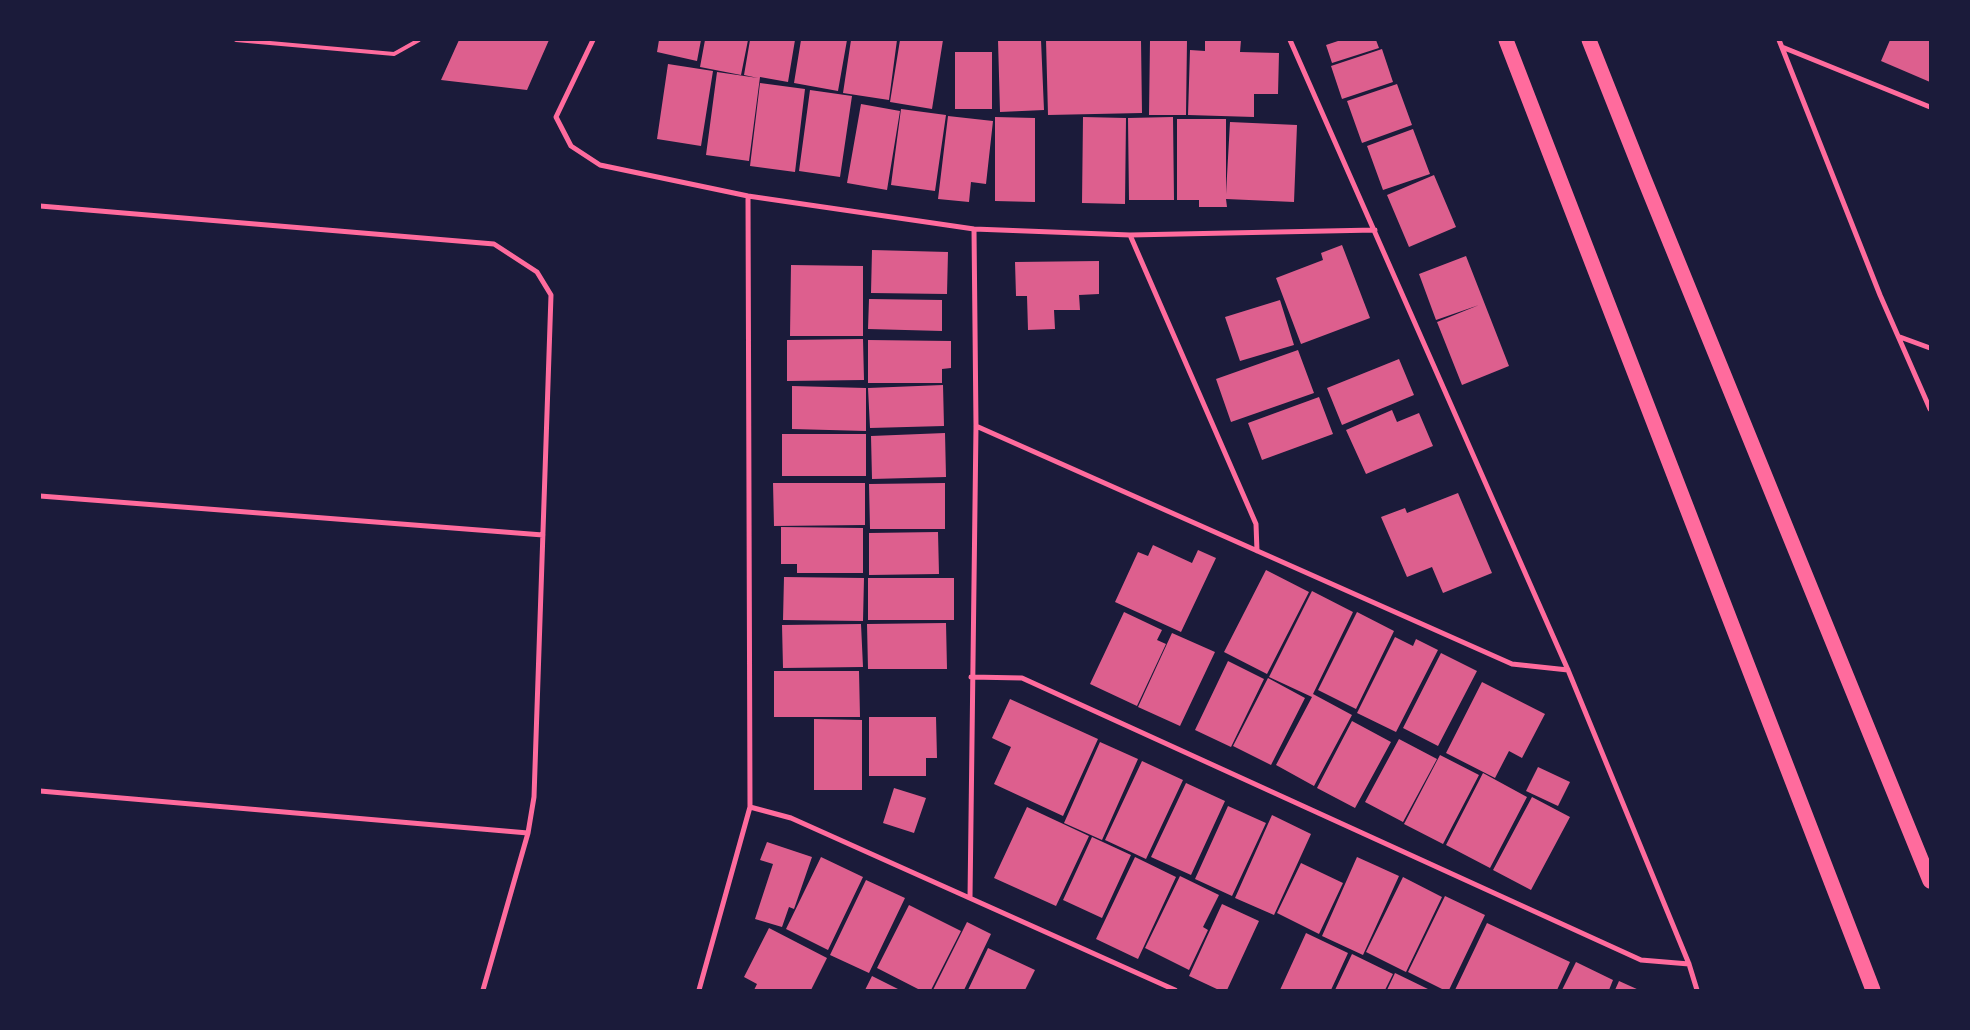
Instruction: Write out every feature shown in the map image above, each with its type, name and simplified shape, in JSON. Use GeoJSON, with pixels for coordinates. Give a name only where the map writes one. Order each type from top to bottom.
{"type":"FeatureCollection","features":[{"type":"Feature","properties":{"kind":"highway"},"geometry":{"type":"LineString","coordinates":[[1506,40],[1873,990]]}},
{"type":"Feature","properties":{"kind":"highway"},"geometry":{"type":"LineString","coordinates":[[1589,40],[1642,176],[1930,881]]}},
{"type":"Feature","properties":{"kind":"street"},"geometry":{"type":"LineString","coordinates":[[593,40],[556,116],[571,146],[600,165],[748,196],[974,229],[1130,235],[1375,230]]}},
{"type":"Feature","properties":{"kind":"street"},"geometry":{"type":"LineString","coordinates":[[1290,40],[1568,670],[1689,964],[1697,990]]}},
{"type":"Feature","properties":{"kind":"street"},"geometry":{"type":"LineString","coordinates":[[1779,40],[1880,295],[1930,409]]}},
{"type":"Feature","properties":{"kind":"street"},"geometry":{"type":"LineString","coordinates":[[1782,47],[1930,107]]}},
{"type":"Feature","properties":{"kind":"street"},"geometry":{"type":"LineString","coordinates":[[699,990],[750,807],[748,196]]}},
{"type":"Feature","properties":{"kind":"street"},"geometry":{"type":"LineString","coordinates":[[40,206],[494,244],[537,272],[551,295],[534,797],[528,833],[483,990]]}},
{"type":"Feature","properties":{"kind":"street"},"geometry":{"type":"LineString","coordinates":[[970,898],[971,677],[976,426],[974,229]]}},
{"type":"Feature","properties":{"kind":"street"},"geometry":{"type":"LineString","coordinates":[[1130,235],[1256,524],[1257,551]]}},
{"type":"Feature","properties":{"kind":"street"},"geometry":{"type":"LineString","coordinates":[[1900,337],[1930,348]]}},
{"type":"Feature","properties":{"kind":"street"},"geometry":{"type":"LineString","coordinates":[[976,426],[1512,664],[1568,670]]}},
{"type":"Feature","properties":{"kind":"street"},"geometry":{"type":"LineString","coordinates":[[40,496],[543,535]]}},
{"type":"Feature","properties":{"kind":"street"},"geometry":{"type":"LineString","coordinates":[[971,677],[1022,678],[1641,960],[1689,964]]}},
{"type":"Feature","properties":{"kind":"street"},"geometry":{"type":"LineString","coordinates":[[40,790],[528,833]]}},
{"type":"Feature","properties":{"kind":"street"},"geometry":{"type":"LineString","coordinates":[[750,807],[790,818],[1174,990]]}},
{"type":"Feature","properties":{"kind":"lane"},"geometry":{"type":"LineString","coordinates":[[236,40],[394,54],[419,40]]}},
{"type":"Feature","properties":{"kind":"building"},"geometry":{"type":"Polygon","coordinates":[[[459,40],[549,40],[527,90],[441,80],[459,40]]]}},
{"type":"Feature","properties":{"kind":"building"},"geometry":{"type":"Polygon","coordinates":[[[659,40],[701,40],[697,61],[657,52],[659,40]]]}},
{"type":"Feature","properties":{"kind":"building"},"geometry":{"type":"Polygon","coordinates":[[[705,40],[748,40],[741,75],[700,67],[705,40]]]}},
{"type":"Feature","properties":{"kind":"building"},"geometry":{"type":"Polygon","coordinates":[[[750,40],[795,40],[788,82],[760,77],[749,161],[706,155],[717,72],[758,78],[744,75],[750,40]]]}},
{"type":"Feature","properties":{"kind":"building"},"geometry":{"type":"Polygon","coordinates":[[[801,40],[847,40],[838,91],[794,83],[801,40]]]}},
{"type":"Feature","properties":{"kind":"building"},"geometry":{"type":"Polygon","coordinates":[[[851,40],[897,40],[889,100],[843,93],[851,40]]]}},
{"type":"Feature","properties":{"kind":"building"},"geometry":{"type":"Polygon","coordinates":[[[900,40],[943,40],[932,109],[890,102],[900,40]]]}},
{"type":"Feature","properties":{"kind":"building"},"geometry":{"type":"Polygon","coordinates":[[[998,40],[1041,40],[1044,110],[1000,112],[998,40]]]}},
{"type":"Feature","properties":{"kind":"building"},"geometry":{"type":"Polygon","coordinates":[[[1046,40],[1141,40],[1142,113],[1048,115],[1046,40]]]}},
{"type":"Feature","properties":{"kind":"building"},"geometry":{"type":"Polygon","coordinates":[[[1150,40],[1187,40],[1186,115],[1149,115],[1150,40]]]}},
{"type":"Feature","properties":{"kind":"building"},"geometry":{"type":"Polygon","coordinates":[[[1205,40],[1241,40],[1240,52],[1279,53],[1278,94],[1254,94],[1254,117],[1188,115],[1190,50],[1205,51],[1205,40]]]}},
{"type":"Feature","properties":{"kind":"building"},"geometry":{"type":"Polygon","coordinates":[[[1341,40],[1376,40],[1379,48],[1332,63],[1326,45],[1341,40]]]}},
{"type":"Feature","properties":{"kind":"building"},"geometry":{"type":"Polygon","coordinates":[[[1890,40],[1930,40],[1930,82],[1881,61],[1890,40]]]}},
{"type":"Feature","properties":{"kind":"building"},"geometry":{"type":"Polygon","coordinates":[[[1382,49],[1393,82],[1342,99],[1331,66],[1382,49]]]}},
{"type":"Feature","properties":{"kind":"building"},"geometry":{"type":"Polygon","coordinates":[[[955,52],[992,52],[992,109],[955,109],[955,52]]]}},
{"type":"Feature","properties":{"kind":"building"},"geometry":{"type":"Polygon","coordinates":[[[668,64],[713,71],[701,146],[657,139],[668,64]]]}},
{"type":"Feature","properties":{"kind":"building"},"geometry":{"type":"Polygon","coordinates":[[[760,83],[805,89],[795,172],[750,166],[760,83]]]}},
{"type":"Feature","properties":{"kind":"building"},"geometry":{"type":"Polygon","coordinates":[[[1397,84],[1412,125],[1362,143],[1347,101],[1397,84]]]}},
{"type":"Feature","properties":{"kind":"building"},"geometry":{"type":"Polygon","coordinates":[[[810,90],[852,96],[840,177],[799,171],[810,90]]]}},
{"type":"Feature","properties":{"kind":"building"},"geometry":{"type":"Polygon","coordinates":[[[861,104],[900,111],[887,190],[847,183],[861,104]]]}},
{"type":"Feature","properties":{"kind":"building"},"geometry":{"type":"Polygon","coordinates":[[[901,109],[946,115],[935,191],[891,185],[901,109]]]}},
{"type":"Feature","properties":{"kind":"building"},"geometry":{"type":"Polygon","coordinates":[[[948,116],[993,121],[986,184],[971,182],[969,202],[938,199],[948,116]]]}},
{"type":"Feature","properties":{"kind":"building"},"geometry":{"type":"Polygon","coordinates":[[[995,117],[1035,118],[1035,202],[995,201],[995,117]]]}},
{"type":"Feature","properties":{"kind":"building"},"geometry":{"type":"Polygon","coordinates":[[[1083,117],[1126,118],[1125,204],[1082,203],[1083,117]]]}},
{"type":"Feature","properties":{"kind":"building"},"geometry":{"type":"Polygon","coordinates":[[[1173,117],[1174,200],[1129,200],[1128,118],[1173,117]]]}},
{"type":"Feature","properties":{"kind":"building"},"geometry":{"type":"Polygon","coordinates":[[[1177,119],[1226,119],[1226,194],[1230,122],[1297,125],[1294,202],[1226,199],[1227,207],[1199,207],[1199,200],[1177,200],[1177,119]]]}},
{"type":"Feature","properties":{"kind":"building"},"geometry":{"type":"Polygon","coordinates":[[[1413,129],[1430,174],[1383,190],[1367,146],[1413,129]]]}},
{"type":"Feature","properties":{"kind":"building"},"geometry":{"type":"Polygon","coordinates":[[[1434,175],[1456,227],[1409,247],[1387,195],[1434,175]]]}},
{"type":"Feature","properties":{"kind":"building"},"geometry":{"type":"Polygon","coordinates":[[[1342,245],[1370,318],[1301,344],[1276,278],[1323,260],[1321,253],[1342,245]]]}},
{"type":"Feature","properties":{"kind":"building"},"geometry":{"type":"Polygon","coordinates":[[[872,250],[948,252],[947,294],[871,293],[872,250]]]}},
{"type":"Feature","properties":{"kind":"building"},"geometry":{"type":"Polygon","coordinates":[[[1466,256],[1509,366],[1462,385],[1437,322],[1479,305],[1436,320],[1419,274],[1466,256]]]}},
{"type":"Feature","properties":{"kind":"building"},"geometry":{"type":"Polygon","coordinates":[[[1099,261],[1099,294],[1079,295],[1080,310],[1054,310],[1055,329],[1028,330],[1027,296],[1016,296],[1015,262],[1099,261]]]}},
{"type":"Feature","properties":{"kind":"building"},"geometry":{"type":"Polygon","coordinates":[[[791,265],[863,266],[863,336],[790,336],[791,265]]]}},
{"type":"Feature","properties":{"kind":"building"},"geometry":{"type":"Polygon","coordinates":[[[869,299],[942,300],[942,331],[868,329],[869,299]]]}},
{"type":"Feature","properties":{"kind":"building"},"geometry":{"type":"Polygon","coordinates":[[[1280,300],[1294,345],[1240,361],[1225,317],[1280,300]]]}},
{"type":"Feature","properties":{"kind":"building"},"geometry":{"type":"Polygon","coordinates":[[[863,339],[864,380],[787,381],[787,340],[863,339]]]}},
{"type":"Feature","properties":{"kind":"building"},"geometry":{"type":"Polygon","coordinates":[[[868,340],[951,341],[951,368],[942,369],[942,383],[868,383],[868,340]]]}},
{"type":"Feature","properties":{"kind":"building"},"geometry":{"type":"Polygon","coordinates":[[[1298,350],[1314,393],[1231,422],[1216,379],[1298,350]]]}},
{"type":"Feature","properties":{"kind":"building"},"geometry":{"type":"Polygon","coordinates":[[[1399,359],[1414,395],[1342,425],[1327,388],[1399,359]]]}},
{"type":"Feature","properties":{"kind":"building"},"geometry":{"type":"Polygon","coordinates":[[[943,385],[944,426],[870,428],[868,388],[943,385]]]}},
{"type":"Feature","properties":{"kind":"building"},"geometry":{"type":"Polygon","coordinates":[[[792,386],[866,388],[866,431],[792,429],[792,386]]]}},
{"type":"Feature","properties":{"kind":"building"},"geometry":{"type":"Polygon","coordinates":[[[1319,397],[1333,434],[1262,460],[1248,423],[1319,397]]]}},
{"type":"Feature","properties":{"kind":"building"},"geometry":{"type":"Polygon","coordinates":[[[1392,410],[1397,422],[1419,413],[1433,446],[1366,474],[1346,430],[1392,410]]]}},
{"type":"Feature","properties":{"kind":"building"},"geometry":{"type":"Polygon","coordinates":[[[945,433],[946,477],[872,479],[871,436],[945,433]]]}},
{"type":"Feature","properties":{"kind":"building"},"geometry":{"type":"Polygon","coordinates":[[[782,434],[866,434],[866,476],[782,476],[782,434]]]}},
{"type":"Feature","properties":{"kind":"building"},"geometry":{"type":"Polygon","coordinates":[[[773,483],[865,483],[865,525],[774,526],[773,483]]]}},
{"type":"Feature","properties":{"kind":"building"},"geometry":{"type":"Polygon","coordinates":[[[945,483],[945,529],[870,529],[869,484],[945,483]]]}},
{"type":"Feature","properties":{"kind":"building"},"geometry":{"type":"Polygon","coordinates":[[[1458,493],[1492,573],[1443,593],[1432,567],[1407,577],[1381,517],[1405,508],[1407,513],[1458,493]]]}},
{"type":"Feature","properties":{"kind":"building"},"geometry":{"type":"Polygon","coordinates":[[[781,527],[863,528],[863,573],[797,573],[797,564],[781,564],[781,527]]]}},
{"type":"Feature","properties":{"kind":"building"},"geometry":{"type":"Polygon","coordinates":[[[938,532],[939,574],[869,575],[869,533],[938,532]]]}},
{"type":"Feature","properties":{"kind":"building"},"geometry":{"type":"Polygon","coordinates":[[[1153,545],[1192,563],[1198,550],[1216,558],[1181,632],[1115,602],[1138,552],[1148,556],[1153,545]]]}},
{"type":"Feature","properties":{"kind":"building"},"geometry":{"type":"Polygon","coordinates":[[[1266,570],[1309,592],[1267,674],[1224,652],[1266,570]]]}},
{"type":"Feature","properties":{"kind":"building"},"geometry":{"type":"Polygon","coordinates":[[[784,577],[864,578],[863,621],[783,620],[784,577]]]}},
{"type":"Feature","properties":{"kind":"building"},"geometry":{"type":"Polygon","coordinates":[[[868,578],[954,578],[954,620],[868,620],[868,578]]]}},
{"type":"Feature","properties":{"kind":"building"},"geometry":{"type":"Polygon","coordinates":[[[1312,591],[1353,612],[1313,694],[1352,715],[1314,786],[1276,765],[1312,697],[1269,677],[1312,591]]]}},
{"type":"Feature","properties":{"kind":"building"},"geometry":{"type":"Polygon","coordinates":[[[1124,612],[1162,630],[1157,640],[1166,644],[1137,706],[1090,684],[1124,612]]]}},
{"type":"Feature","properties":{"kind":"building"},"geometry":{"type":"Polygon","coordinates":[[[1357,612],[1394,631],[1356,709],[1318,690],[1357,612]]]}},
{"type":"Feature","properties":{"kind":"building"},"geometry":{"type":"Polygon","coordinates":[[[946,623],[947,669],[868,669],[867,624],[946,623]]]}},
{"type":"Feature","properties":{"kind":"building"},"geometry":{"type":"Polygon","coordinates":[[[861,624],[863,667],[783,668],[782,625],[861,624]]]}},
{"type":"Feature","properties":{"kind":"building"},"geometry":{"type":"Polygon","coordinates":[[[1172,633],[1215,652],[1180,726],[1138,707],[1172,633]]]}},
{"type":"Feature","properties":{"kind":"building"},"geometry":{"type":"Polygon","coordinates":[[[1395,637],[1413,646],[1416,639],[1438,650],[1396,732],[1357,713],[1395,637]]]}},
{"type":"Feature","properties":{"kind":"building"},"geometry":{"type":"Polygon","coordinates":[[[1441,653],[1477,671],[1438,746],[1403,728],[1441,653]]]}},
{"type":"Feature","properties":{"kind":"building"},"geometry":{"type":"Polygon","coordinates":[[[1228,661],[1264,679],[1231,747],[1195,730],[1228,661]]]}},
{"type":"Feature","properties":{"kind":"building"},"geometry":{"type":"Polygon","coordinates":[[[774,671],[859,671],[860,717],[774,717],[774,671]]]}},
{"type":"Feature","properties":{"kind":"building"},"geometry":{"type":"Polygon","coordinates":[[[1268,678],[1305,698],[1271,765],[1233,746],[1268,678]]]}},
{"type":"Feature","properties":{"kind":"building"},"geometry":{"type":"Polygon","coordinates":[[[1482,682],[1545,714],[1522,758],[1509,751],[1495,778],[1446,753],[1482,682]]]}},
{"type":"Feature","properties":{"kind":"building"},"geometry":{"type":"Polygon","coordinates":[[[1010,699],[1098,739],[1063,816],[994,784],[1011,747],[992,738],[1010,699]]]}},
{"type":"Feature","properties":{"kind":"building"},"geometry":{"type":"Polygon","coordinates":[[[869,717],[936,717],[937,758],[926,758],[926,776],[869,776],[869,717]]]}},
{"type":"Feature","properties":{"kind":"building"},"geometry":{"type":"Polygon","coordinates":[[[814,719],[862,720],[862,790],[814,790],[814,719]]]}},
{"type":"Feature","properties":{"kind":"building"},"geometry":{"type":"Polygon","coordinates":[[[1352,721],[1391,742],[1355,808],[1317,788],[1352,721]]]}},
{"type":"Feature","properties":{"kind":"building"},"geometry":{"type":"Polygon","coordinates":[[[1399,739],[1437,759],[1403,822],[1365,802],[1399,739]]]}},
{"type":"Feature","properties":{"kind":"building"},"geometry":{"type":"Polygon","coordinates":[[[1100,742],[1138,759],[1102,840],[1064,823],[1100,742]]]}},
{"type":"Feature","properties":{"kind":"building"},"geometry":{"type":"Polygon","coordinates":[[[1440,755],[1479,775],[1443,844],[1404,824],[1440,755]]]}},
{"type":"Feature","properties":{"kind":"building"},"geometry":{"type":"Polygon","coordinates":[[[1142,761],[1183,780],[1146,859],[1105,840],[1142,761]]]}},
{"type":"Feature","properties":{"kind":"building"},"geometry":{"type":"Polygon","coordinates":[[[1538,767],[1570,782],[1558,806],[1526,791],[1538,767]]]}},
{"type":"Feature","properties":{"kind":"building"},"geometry":{"type":"Polygon","coordinates":[[[1483,773],[1527,797],[1490,868],[1446,845],[1483,773]]]}},
{"type":"Feature","properties":{"kind":"building"},"geometry":{"type":"Polygon","coordinates":[[[1186,783],[1225,801],[1191,875],[1151,857],[1186,783]]]}},
{"type":"Feature","properties":{"kind":"building"},"geometry":{"type":"Polygon","coordinates":[[[894,788],[926,798],[914,833],[883,823],[894,788]]]}},
{"type":"Feature","properties":{"kind":"building"},"geometry":{"type":"Polygon","coordinates":[[[1532,797],[1570,817],[1531,890],[1493,870],[1532,797]]]}},
{"type":"Feature","properties":{"kind":"building"},"geometry":{"type":"Polygon","coordinates":[[[1228,806],[1266,823],[1232,896],[1195,879],[1228,806]]]}},
{"type":"Feature","properties":{"kind":"building"},"geometry":{"type":"Polygon","coordinates":[[[1027,807],[1089,836],[1056,906],[994,878],[1027,807]]]}},
{"type":"Feature","properties":{"kind":"building"},"geometry":{"type":"Polygon","coordinates":[[[1272,815],[1311,834],[1274,915],[1235,898],[1272,815]]]}},
{"type":"Feature","properties":{"kind":"building"},"geometry":{"type":"Polygon","coordinates":[[[1092,837],[1131,855],[1102,918],[1063,900],[1092,837]]]}},
{"type":"Feature","properties":{"kind":"building"},"geometry":{"type":"Polygon","coordinates":[[[767,842],[812,857],[794,909],[789,907],[782,927],[755,919],[773,864],[760,860],[767,842]]]}},
{"type":"Feature","properties":{"kind":"building"},"geometry":{"type":"Polygon","coordinates":[[[821,857],[863,877],[828,950],[786,929],[821,857]]]}},
{"type":"Feature","properties":{"kind":"building"},"geometry":{"type":"Polygon","coordinates":[[[1135,857],[1176,877],[1138,959],[1096,939],[1135,857]]]}},
{"type":"Feature","properties":{"kind":"building"},"geometry":{"type":"Polygon","coordinates":[[[1357,857],[1399,876],[1363,955],[1322,936],[1357,857]]]}},
{"type":"Feature","properties":{"kind":"building"},"geometry":{"type":"Polygon","coordinates":[[[1301,863],[1343,883],[1319,934],[1277,913],[1301,863]]]}},
{"type":"Feature","properties":{"kind":"building"},"geometry":{"type":"Polygon","coordinates":[[[1180,876],[1219,895],[1203,927],[1208,930],[1189,970],[1145,948],[1180,876]]]}},
{"type":"Feature","properties":{"kind":"building"},"geometry":{"type":"Polygon","coordinates":[[[1403,877],[1442,897],[1406,972],[1366,952],[1403,877]]]}},
{"type":"Feature","properties":{"kind":"building"},"geometry":{"type":"Polygon","coordinates":[[[866,880],[905,898],[869,973],[830,955],[866,880]]]}},
{"type":"Feature","properties":{"kind":"building"},"geometry":{"type":"Polygon","coordinates":[[[1445,896],[1485,915],[1449,990],[1444,990],[1408,972],[1445,896]]]}},
{"type":"Feature","properties":{"kind":"building"},"geometry":{"type":"Polygon","coordinates":[[[1222,904],[1259,921],[1227,990],[1219,990],[1189,976],[1222,904]]]}},
{"type":"Feature","properties":{"kind":"building"},"geometry":{"type":"Polygon","coordinates":[[[909,905],[961,931],[931,990],[920,990],[877,968],[909,905]]]}},
{"type":"Feature","properties":{"kind":"building"},"geometry":{"type":"Polygon","coordinates":[[[967,922],[991,934],[964,990],[933,990],[967,922]]]}},
{"type":"Feature","properties":{"kind":"building"},"geometry":{"type":"Polygon","coordinates":[[[1487,923],[1570,962],[1557,990],[1455,990],[1487,923]]]}},
{"type":"Feature","properties":{"kind":"building"},"geometry":{"type":"Polygon","coordinates":[[[769,928],[827,958],[811,990],[754,990],[757,984],[744,977],[769,928]]]}},
{"type":"Feature","properties":{"kind":"building"},"geometry":{"type":"Polygon","coordinates":[[[1306,933],[1348,953],[1331,990],[1280,990],[1306,933]]]}},
{"type":"Feature","properties":{"kind":"building"},"geometry":{"type":"Polygon","coordinates":[[[988,948],[1035,970],[1025,990],[968,990],[988,948]]]}},
{"type":"Feature","properties":{"kind":"building"},"geometry":{"type":"Polygon","coordinates":[[[1352,954],[1393,974],[1385,990],[1335,990],[1352,954]]]}},
{"type":"Feature","properties":{"kind":"building"},"geometry":{"type":"Polygon","coordinates":[[[1576,962],[1613,980],[1609,990],[1562,990],[1576,962]]]}},
{"type":"Feature","properties":{"kind":"building"},"geometry":{"type":"Polygon","coordinates":[[[1395,973],[1430,990],[1387,990],[1395,973]]]}},
{"type":"Feature","properties":{"kind":"building"},"geometry":{"type":"Polygon","coordinates":[[[872,976],[900,990],[865,990],[872,976]]]}},
{"type":"Feature","properties":{"kind":"building"},"geometry":{"type":"Polygon","coordinates":[[[1619,981],[1639,990],[1615,990],[1619,981]]]}}]}
